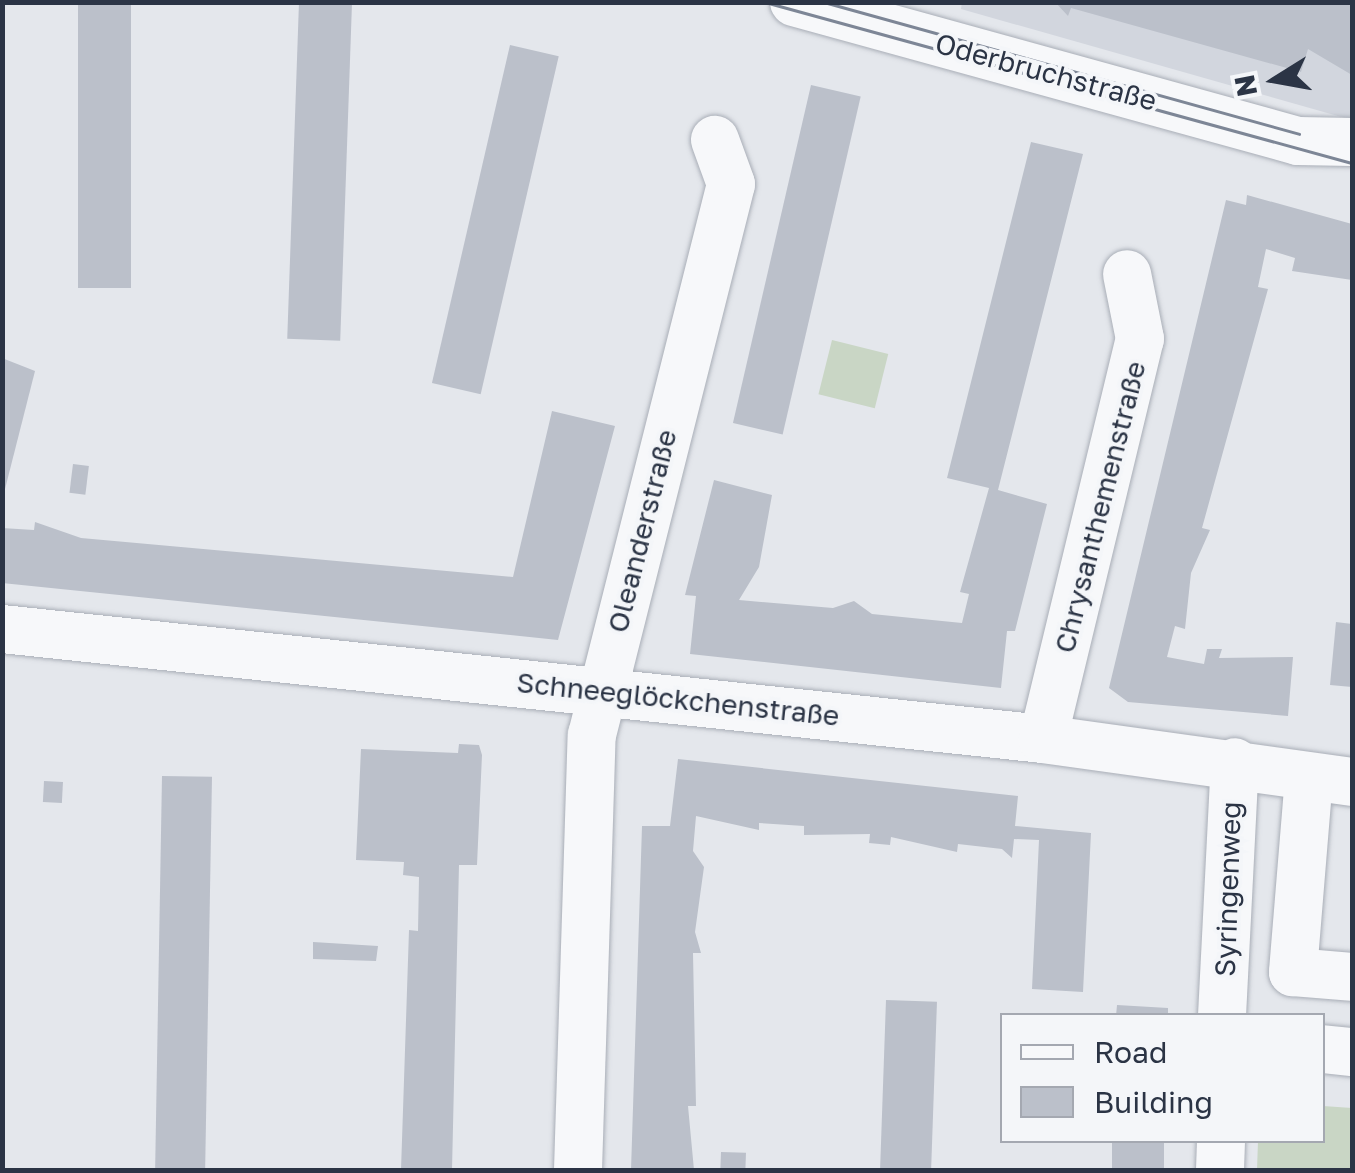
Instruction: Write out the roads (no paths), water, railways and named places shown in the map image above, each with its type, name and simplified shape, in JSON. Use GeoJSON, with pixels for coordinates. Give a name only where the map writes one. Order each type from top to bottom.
{"type":"FeatureCollection","features":[{"type":"Feature","properties":{"kind":"street","name":"Oderbruchstraße"},"geometry":{"type":"LineString","coordinates":[[794,2],[1298,141],[1352,142]]}},
{"type":"Feature","properties":{"kind":"street","name":"Oleanderstraße"},"geometry":{"type":"LineString","coordinates":[[578,1170],[592,735],[730,184],[715,140]]}},
{"type":"Feature","properties":{"kind":"street","name":"Oderbruchstraße"},"geometry":{"type":"LineString","coordinates":[[1298,141],[1352,180]]}},
{"type":"Feature","properties":{"kind":"street","name":"Chrysanthemenstraße"},"geometry":{"type":"LineString","coordinates":[[1044,738],[1140,339],[1127,274]]}},
{"type":"Feature","properties":{"kind":"street","name":"Schneeglöckchenstraße"},"geometry":{"type":"LineString","coordinates":[[2,629],[1044,738],[1235,762],[1331,779]]}},
{"type":"Feature","properties":{"kind":"street","name":"Syringenweg"},"geometry":{"type":"LineString","coordinates":[[1222,1013],[1235,762]]}},
{"type":"Feature","properties":{"kind":"street"},"geometry":{"type":"LineString","coordinates":[[1331,779],[1293,972],[1352,977]]}},
{"type":"Feature","properties":{"kind":"street"},"geometry":{"type":"LineString","coordinates":[[1325,1049],[1352,1052]]}},
{"type":"Feature","properties":{"kind":"street"},"geometry":{"type":"LineString","coordinates":[[1220,1170],[1221,1143]]}},
{"type":"Feature","properties":{"kind":"tram line"},"geometry":{"type":"LineString","coordinates":[[765,2],[1352,163]]}},
{"type":"Feature","properties":{"kind":"tram line"},"geometry":{"type":"LineString","coordinates":[[824,2],[1299,134]]}}]}
